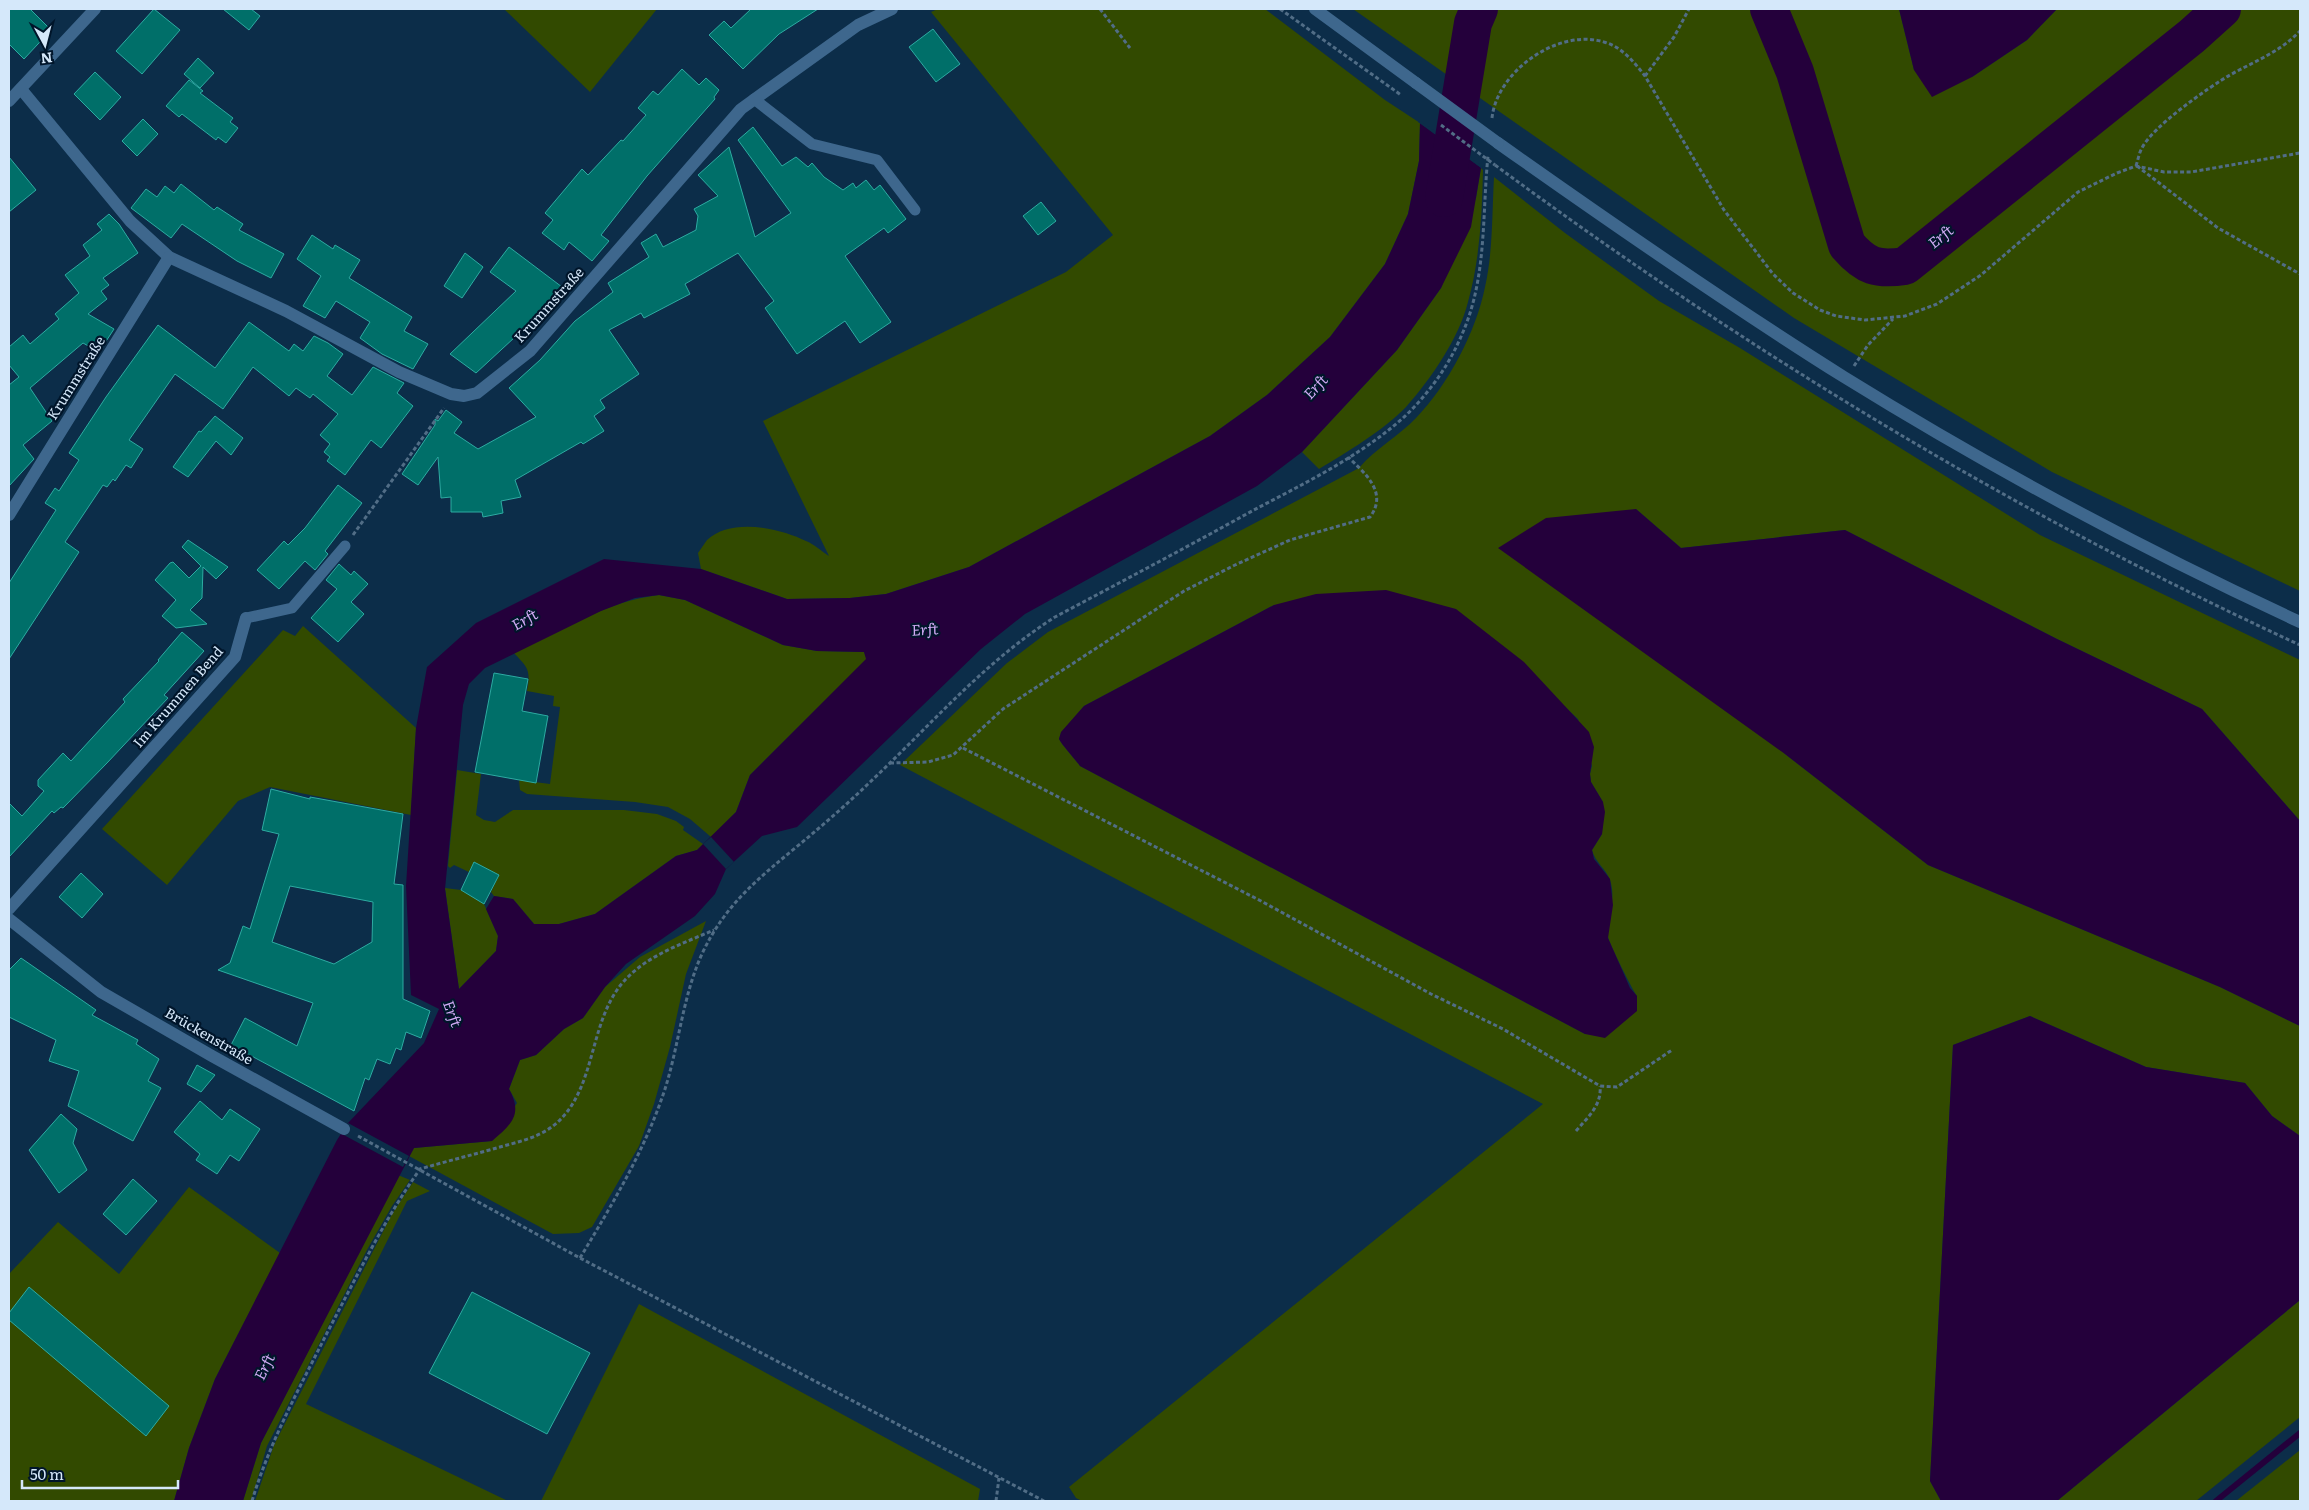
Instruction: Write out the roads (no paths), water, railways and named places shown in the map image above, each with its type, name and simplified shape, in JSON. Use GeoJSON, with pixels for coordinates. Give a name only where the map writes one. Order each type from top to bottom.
{"type":"FeatureCollection","features":[{"type":"Feature","properties":{"kind":"street"},"geometry":{"type":"LineString","coordinates":[[9,101],[95,9]]}},
{"type":"Feature","properties":{"kind":"street","name":"Krummstraße"},"geometry":{"type":"LineString","coordinates":[[21,89],[130,221],[169,257],[286,310],[400,372],[450,394],[464,396],[477,394],[530,351],[741,109],[858,25],[892,9]]}},
{"type":"Feature","properties":{"kind":"street"},"geometry":{"type":"LineString","coordinates":[[1315,9],[1416,83],[1493,146],[1674,267],[1846,378],[2031,486],[2213,580],[2300,622]]}},
{"type":"Feature","properties":{"kind":"street","name":"Krummstraße"},"geometry":{"type":"LineString","coordinates":[[9,515],[169,257]]}},
{"type":"Feature","properties":{"kind":"street","name":"Im Krummen Bend"},"geometry":{"type":"LineString","coordinates":[[9,909],[236,657],[246,618]]}},
{"type":"Feature","properties":{"kind":"street","name":"Brückenstraße"},"geometry":{"type":"LineString","coordinates":[[9,919],[101,992],[344,1129]]}},
{"type":"Feature","properties":{"kind":"lane"},"geometry":{"type":"LineString","coordinates":[[754,99],[812,144],[877,160],[915,210]]}},
{"type":"Feature","properties":{"kind":"lane","name":"Im Krummen Bend"},"geometry":{"type":"LineString","coordinates":[[246,618],[292,608],[345,546]]}},
{"type":"Feature","properties":{"kind":"water"},"geometry":{"type":"Polygon","coordinates":[[[1899,9],[2057,9],[2027,40],[1972,77],[1932,97],[1914,70],[1899,9]]]}},
{"type":"Feature","properties":{"kind":"water"},"geometry":{"type":"Polygon","coordinates":[[[1420,123],[1481,168],[1471,227],[1441,288],[1397,350],[1302,452],[1257,486],[1025,614],[981,649],[797,827],[762,836],[726,869],[715,894],[695,916],[626,964],[605,987],[583,1018],[564,1029],[536,1055],[520,1060],[509,1089],[515,1105],[513,1118],[510,1124],[492,1141],[414,1148],[261,1443],[243,1501],[174,1501],[189,1448],[215,1379],[337,1140],[348,1123],[424,1043],[439,1009],[411,995],[406,886],[416,728],[427,667],[476,623],[604,559],[701,569],[787,599],[850,598],[886,594],[969,567],[1210,436],[1267,395],[1330,337],[1385,264],[1408,214],[1419,161],[1420,123]],[[659,595],[635,598],[601,611],[485,668],[469,684],[463,705],[445,889],[459,989],[496,951],[498,936],[486,909],[494,896],[513,899],[534,924],[559,924],[595,914],[676,856],[697,850],[736,812],[750,775],[866,659],[864,652],[817,651],[783,645],[685,600],[659,595]]]}},
{"type":"Feature","properties":{"kind":"water"},"geometry":{"type":"Polygon","coordinates":[[[1636,509],[1681,548],[1845,530],[2057,639],[2202,709],[2300,821],[2300,1026],[2220,987],[1928,865],[1785,754],[1498,548],[1546,518],[1636,509]]]}},
{"type":"Feature","properties":{"kind":"water"},"geometry":{"type":"Polygon","coordinates":[[[1386,590],[1456,609],[1524,662],[1589,732],[1594,747],[1590,774],[1591,782],[1603,802],[1605,812],[1602,834],[1592,850],[1594,859],[1610,879],[1613,905],[1608,938],[1630,988],[1637,996],[1637,1011],[1605,1038],[1585,1034],[1080,766],[1059,739],[1061,732],[1084,706],[1274,605],[1316,594],[1386,590]]]}},
{"type":"Feature","properties":{"kind":"water"},"geometry":{"type":"Polygon","coordinates":[[[2030,1016],[2146,1067],[2245,1083],[2272,1116],[2300,1136],[2300,1300],[2057,1501],[1941,1501],[1930,1481],[1953,1045],[2030,1016]]]}},
{"type":"Feature","properties":{"kind":"waterway","name":"Erft"},"geometry":{"type":"LineString","coordinates":[[1444,198],[1473,23],[1479,9]]}},
{"type":"Feature","properties":{"kind":"waterway","name":"Erft"},"geometry":{"type":"LineString","coordinates":[[1769,9],[1795,72],[1847,245],[1866,262],[1887,268],[1905,266],[2192,36],[2222,9]]}},
{"type":"Feature","properties":{"kind":"waterway"},"geometry":{"type":"LineString","coordinates":[[2216,1501],[2300,1433]]}}]}
